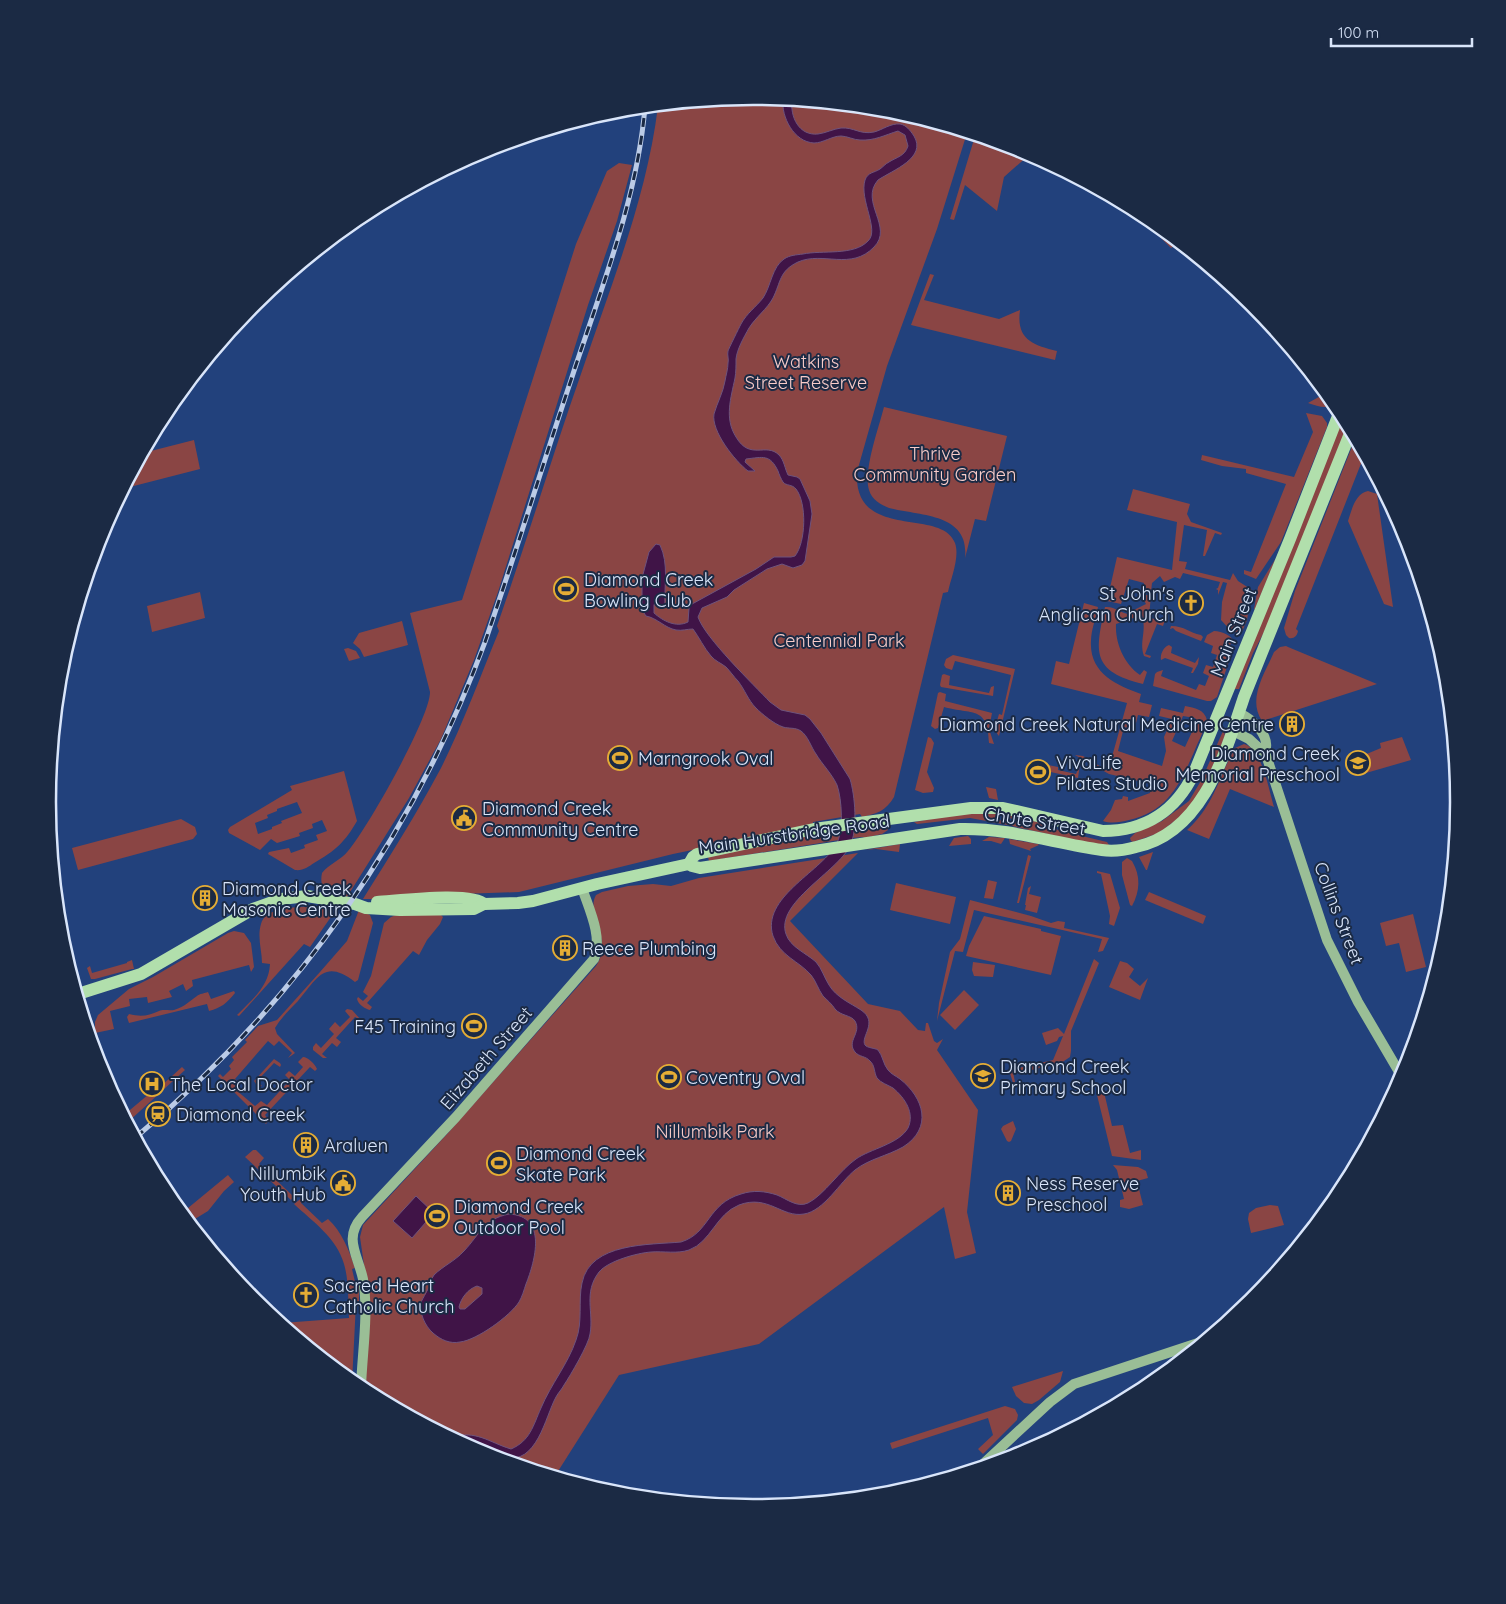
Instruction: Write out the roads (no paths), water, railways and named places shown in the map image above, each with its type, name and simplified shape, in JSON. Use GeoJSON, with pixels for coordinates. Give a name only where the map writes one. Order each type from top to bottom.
{"type":"FeatureCollection","features":[{"type":"Feature","properties":{"kind":"main road","name":"Main Street"},"geometry":{"type":"LineString","coordinates":[[1118,831],[1141,825],[1153,819],[1176,801],[1186,789],[1289,542],[1336,421]]}},
{"type":"Feature","properties":{"kind":"main road","name":"Main Street"},"geometry":{"type":"LineString","coordinates":[[1130,849],[1162,838],[1178,827],[1195,810],[1209,787],[1233,731],[1347,440]]}},
{"type":"Feature","properties":{"kind":"main road"},"geometry":{"type":"LineString","coordinates":[[1233,731],[1224,722],[1219,712],[1232,711],[1239,713]]}},
{"type":"Feature","properties":{"kind":"main road","name":"Chute Street"},"geometry":{"type":"LineString","coordinates":[[896,818],[971,808],[998,807],[1094,829],[1118,831]]}},
{"type":"Feature","properties":{"kind":"main road"},"geometry":{"type":"LineString","coordinates":[[896,818],[900,831],[904,836],[910,823],[910,816]]}},
{"type":"Feature","properties":{"kind":"main road","name":"Main Hurstbridge Road"},"geometry":{"type":"LineString","coordinates":[[689,864],[697,854],[814,829],[896,818]]}},
{"type":"Feature","properties":{"kind":"main road","name":"Chute Street"},"geometry":{"type":"LineString","coordinates":[[904,836],[980,828],[1018,833],[1112,851],[1130,849]]}},
{"type":"Feature","properties":{"kind":"main road"},"geometry":{"type":"LineString","coordinates":[[1118,831],[1130,849]]}},
{"type":"Feature","properties":{"kind":"main road"},"geometry":{"type":"LineString","coordinates":[[1112,851],[1118,831]]}},
{"type":"Feature","properties":{"kind":"main road","name":"Main Hurstbridge Road"},"geometry":{"type":"LineString","coordinates":[[83,992],[141,974],[253,909],[271,901],[288,897],[307,896],[355,904],[450,897],[474,898],[484,904],[525,902],[652,870],[689,864],[700,868],[904,836]]}},
{"type":"Feature","properties":{"kind":"street","name":"Collins Street"},"geometry":{"type":"LineString","coordinates":[[1239,713],[1251,720],[1259,729],[1266,742],[1265,752],[1327,940],[1358,1002],[1397,1069]]}},
{"type":"Feature","properties":{"kind":"street"},"geometry":{"type":"LineString","coordinates":[[1233,731],[1248,739],[1265,752]]}},
{"type":"Feature","properties":{"kind":"street","name":"Elizabeth Street"},"geometry":{"type":"LineString","coordinates":[[361,1378],[364,1286],[352,1240],[352,1233],[357,1222],[449,1124],[594,959],[597,941],[582,888]]}},
{"type":"Feature","properties":{"kind":"street"},"geometry":{"type":"LineString","coordinates":[[992,1456],[1050,1402],[1074,1384],[1187,1347]]}},
{"type":"Feature","properties":{"kind":"railway"},"geometry":{"type":"LineString","coordinates":[[141,1133],[194,1086],[248,1031],[298,973],[344,912],[385,849],[423,782],[456,714],[485,642],[507,577],[616,245],[634,177],[644,114]]}},
{"type":"Feature","properties":{"kind":"place","name":"Diamond Creek Bowling Club"},"geometry":{"type":"Point","coordinates":[566,589]}},
{"type":"Feature","properties":{"kind":"place","name":"St John's Anglican Church"},"geometry":{"type":"Point","coordinates":[1191,603]}},
{"type":"Feature","properties":{"kind":"place","name":"Diamond Creek Natural Medicine Centre"},"geometry":{"type":"Point","coordinates":[1292,724]}},
{"type":"Feature","properties":{"kind":"place","name":"Marngrook Oval"},"geometry":{"type":"Point","coordinates":[620,758]}},
{"type":"Feature","properties":{"kind":"place","name":"Diamond Creek Memorial Preschool"},"geometry":{"type":"Point","coordinates":[1358,763]}},
{"type":"Feature","properties":{"kind":"place","name":"VivaLife Pilates Studio"},"geometry":{"type":"Point","coordinates":[1038,772]}},
{"type":"Feature","properties":{"kind":"place","name":"Diamond Creek Community Centre"},"geometry":{"type":"Point","coordinates":[464,818]}},
{"type":"Feature","properties":{"kind":"place","name":"Diamond Creek Masonic Centre"},"geometry":{"type":"Point","coordinates":[205,898]}},
{"type":"Feature","properties":{"kind":"place","name":"Reece Plumbing"},"geometry":{"type":"Point","coordinates":[565,948]}},
{"type":"Feature","properties":{"kind":"place","name":"F45 Training"},"geometry":{"type":"Point","coordinates":[474,1026]}},
{"type":"Feature","properties":{"kind":"place","name":"Diamond Creek Primary School"},"geometry":{"type":"Point","coordinates":[983,1076]}},
{"type":"Feature","properties":{"kind":"place","name":"Coventry Oval"},"geometry":{"type":"Point","coordinates":[669,1077]}},
{"type":"Feature","properties":{"kind":"place","name":"The Local Doctor"},"geometry":{"type":"Point","coordinates":[152,1084]}},
{"type":"Feature","properties":{"kind":"place","name":"Diamond Creek"},"geometry":{"type":"Point","coordinates":[158,1114]}},
{"type":"Feature","properties":{"kind":"place","name":"Araluen"},"geometry":{"type":"Point","coordinates":[306,1145]}},
{"type":"Feature","properties":{"kind":"place","name":"Diamond Creek Skate Park"},"geometry":{"type":"Point","coordinates":[499,1163]}},
{"type":"Feature","properties":{"kind":"place","name":"Nillumbik Youth Hub"},"geometry":{"type":"Point","coordinates":[343,1183]}},
{"type":"Feature","properties":{"kind":"place","name":"Ness Reserve Preschool"},"geometry":{"type":"Point","coordinates":[1008,1193]}},
{"type":"Feature","properties":{"kind":"place","name":"Diamond Creek Outdoor Pool"},"geometry":{"type":"Point","coordinates":[437,1216]}},
{"type":"Feature","properties":{"kind":"place","name":"Sacred Heart Catholic Church"},"geometry":{"type":"Point","coordinates":[306,1295]}},
{"type":"Feature","properties":{"kind":"park label","name":"Watkins Street Reserve"},"geometry":{"type":"Point","coordinates":[806,371]}},
{"type":"Feature","properties":{"kind":"park label","name":"Thrive Community Garden"},"geometry":{"type":"Point","coordinates":[935,463]}},
{"type":"Feature","properties":{"kind":"park label","name":"Centennial Park"},"geometry":{"type":"Point","coordinates":[839,640]}},
{"type":"Feature","properties":{"kind":"park label","name":"Nillumbik Park"},"geometry":{"type":"Point","coordinates":[715,1131]}}]}
